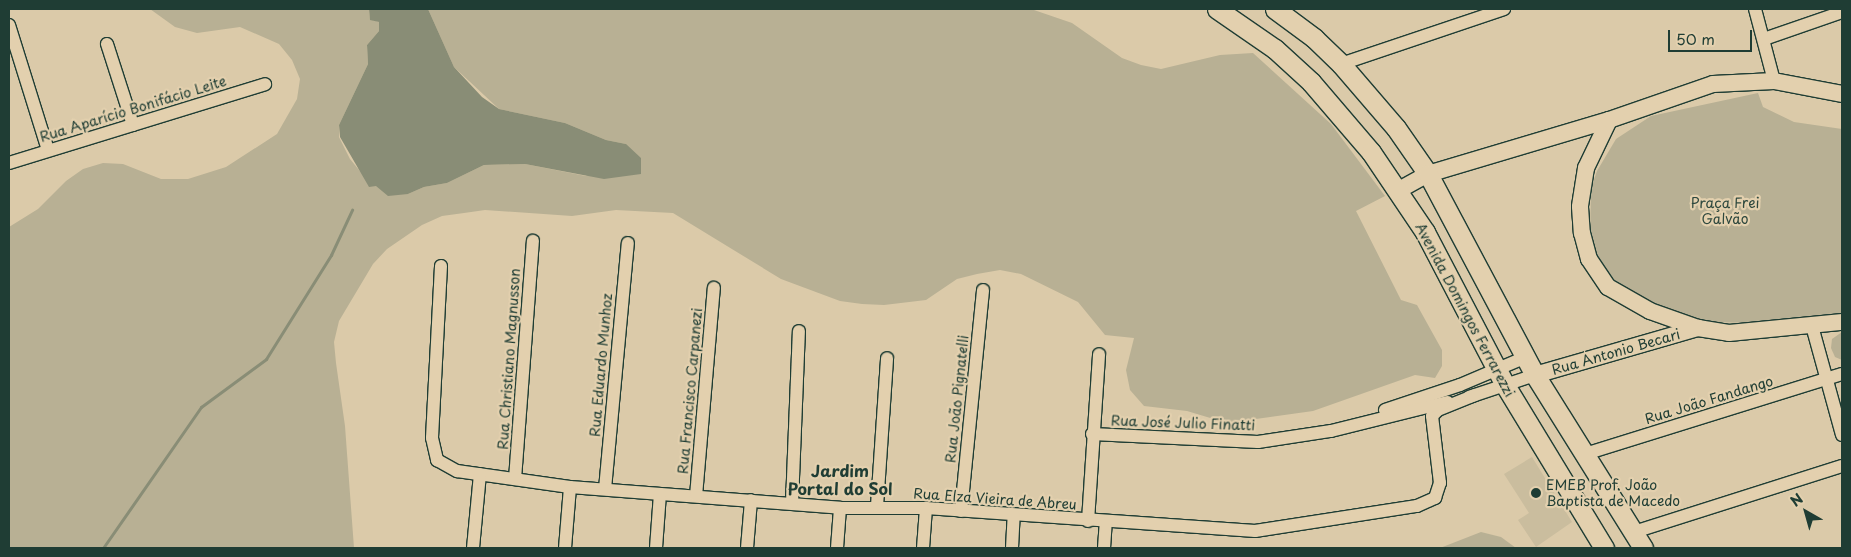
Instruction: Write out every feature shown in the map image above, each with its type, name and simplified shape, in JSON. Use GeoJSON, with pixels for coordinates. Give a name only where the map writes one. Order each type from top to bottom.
{"type":"FeatureCollection","features":[{"type":"Feature","properties":{"kind":"main road","name":"Avenida Domingos Ferrarezzi"},"geometry":{"type":"LineString","coordinates":[[1217,9],[1275,49],[1311,82],[1342,116],[1398,190],[1450,274],[1505,385],[1604,548]]}},
{"type":"Feature","properties":{"kind":"main road"},"geometry":{"type":"LineString","coordinates":[[1275,9],[1314,38],[1341,64],[1396,128],[1428,174],[1535,375],[1643,548]]}},
{"type":"Feature","properties":{"kind":"street"},"geometry":{"type":"LineString","coordinates":[[1341,64],[1504,9]]}},
{"type":"Feature","properties":{"kind":"street"},"geometry":{"type":"LineString","coordinates":[[1754,9],[1764,39],[1774,81]]}},
{"type":"Feature","properties":{"kind":"street"},"geometry":{"type":"LineString","coordinates":[[1764,39],[1842,12]]}},
{"type":"Feature","properties":{"kind":"street"},"geometry":{"type":"LineString","coordinates":[[9,24],[48,150]]}},
{"type":"Feature","properties":{"kind":"street"},"geometry":{"type":"LineString","coordinates":[[107,44],[133,125]]}},
{"type":"Feature","properties":{"kind":"street"},"geometry":{"type":"LineString","coordinates":[[1398,190],[1428,174],[1609,120],[1713,84],[1774,81],[1842,94]]}},
{"type":"Feature","properties":{"kind":"street","name":"Rua Aparício Bonifácio Leite"},"geometry":{"type":"LineString","coordinates":[[9,163],[265,84]]}},
{"type":"Feature","properties":{"kind":"street"},"geometry":{"type":"LineString","coordinates":[[1609,120],[1586,168],[1580,207],[1582,233],[1589,259],[1598,275],[1623,297],[1650,312],[1698,328],[1729,332],[1842,322]]}},
{"type":"Feature","properties":{"kind":"street","name":"Rua Christiano Magnusson"},"geometry":{"type":"LineString","coordinates":[[515,479],[533,241]]}},
{"type":"Feature","properties":{"kind":"street","name":"Rua Eduardo Munhoz"},"geometry":{"type":"LineString","coordinates":[[605,489],[628,243]]}},
{"type":"Feature","properties":{"kind":"street","name":"Rua Elza Vieira de Abreu"},"geometry":{"type":"LineString","coordinates":[[441,266],[432,450],[446,468],[570,487],[840,508],[877,506],[926,508],[1088,521],[1255,531],[1416,506],[1435,498],[1440,483],[1432,416],[1438,410],[1475,395]]}},
{"type":"Feature","properties":{"kind":"street","name":"Rua Francisco Carpanezi"},"geometry":{"type":"LineString","coordinates":[[696,496],[714,288]]}},
{"type":"Feature","properties":{"kind":"street","name":"Rua João Pignatelli"},"geometry":{"type":"LineString","coordinates":[[961,511],[983,290]]}},
{"type":"Feature","properties":{"kind":"street"},"geometry":{"type":"LineString","coordinates":[[1812,326],[1825,379],[1842,435]]}},
{"type":"Feature","properties":{"kind":"street","name":"Rua Antonio Becari"},"geometry":{"type":"LineString","coordinates":[[1535,375],[1698,328]]}},
{"type":"Feature","properties":{"kind":"street"},"geometry":{"type":"LineString","coordinates":[[792,503],[799,331]]}},
{"type":"Feature","properties":{"kind":"street"},"geometry":{"type":"LineString","coordinates":[[1088,521],[1092,434],[1099,354]]}},
{"type":"Feature","properties":{"kind":"street","name":"Rua José Julio Finatti"},"geometry":{"type":"LineString","coordinates":[[1331,431],[1460,385],[1495,367],[1526,357]]}},
{"type":"Feature","properties":{"kind":"street"},"geometry":{"type":"LineString","coordinates":[[877,506],[887,358]]}},
{"type":"Feature","properties":{"kind":"street","name":"Rua João Fandango"},"geometry":{"type":"LineString","coordinates":[[1585,454],[1842,374]]}},
{"type":"Feature","properties":{"kind":"street","name":"Rua José Julio Finatti"},"geometry":{"type":"LineString","coordinates":[[1092,434],[1248,443],[1331,431],[1475,395],[1535,375]]}},
{"type":"Feature","properties":{"kind":"street"},"geometry":{"type":"LineString","coordinates":[[1634,532],[1842,466]]}},
{"type":"Feature","properties":{"kind":"street"},"geometry":{"type":"LineString","coordinates":[[473,548],[480,474]]}},
{"type":"Feature","properties":{"kind":"street"},"geometry":{"type":"LineString","coordinates":[[565,548],[570,487]]}},
{"type":"Feature","properties":{"kind":"street"},"geometry":{"type":"LineString","coordinates":[[656,548],[660,494]]}},
{"type":"Feature","properties":{"kind":"street"},"geometry":{"type":"LineString","coordinates":[[747,548],[751,500]]}},
{"type":"Feature","properties":{"kind":"street"},"geometry":{"type":"LineString","coordinates":[[837,548],[840,508]]}},
{"type":"Feature","properties":{"kind":"street"},"geometry":{"type":"LineString","coordinates":[[923,548],[926,508]]}},
{"type":"Feature","properties":{"kind":"street"},"geometry":{"type":"LineString","coordinates":[[1012,548],[1014,515]]}},
{"type":"Feature","properties":{"kind":"street"},"geometry":{"type":"LineString","coordinates":[[1104,548],[1106,522]]}},
{"type":"Feature","properties":{"kind":"shaded area"},"geometry":{"type":"Polygon","coordinates":[[[369,9],[428,9],[454,67],[482,97],[499,109],[565,123],[606,140],[626,144],[641,158],[641,174],[604,179],[525,164],[484,165],[447,183],[424,187],[408,194],[388,196],[376,186],[369,187],[340,137],[339,125],[368,64],[367,45],[379,31],[379,22],[370,20],[369,9]]]}},
{"type":"Feature","properties":{"kind":"shaded area","name":"EMEB Prof. João Baptista de Macedo"},"geometry":{"type":"Polygon","coordinates":[[[1532,457],[1572,522],[1536,547],[1518,520],[1529,513],[1504,474],[1532,457]]]}},
{"type":"Feature","properties":{"kind":"green space"},"geometry":{"type":"Polygon","coordinates":[[[150,9],[369,9],[370,19],[379,22],[379,31],[367,45],[368,64],[339,125],[339,137],[350,159],[368,181],[408,194],[424,187],[447,183],[484,165],[525,164],[586,176],[626,144],[606,140],[565,123],[499,109],[454,67],[428,9],[1034,10],[1072,23],[1122,58],[1141,65],[1161,69],[1220,55],[1253,53],[1331,124],[1385,196],[1356,211],[1401,300],[1417,305],[1442,350],[1442,366],[1435,378],[1415,375],[1313,411],[1227,423],[1187,411],[1144,406],[1130,390],[1126,370],[1134,338],[1105,335],[1078,302],[1021,274],[1000,270],[977,274],[957,279],[926,300],[884,305],[862,304],[840,301],[781,279],[673,213],[616,210],[572,216],[485,210],[442,216],[422,225],[387,249],[373,264],[339,321],[334,342],[345,426],[354,548],[9,548],[9,227],[38,209],[66,181],[83,169],[103,163],[123,164],[161,179],[188,179],[226,167],[277,134],[297,99],[300,79],[292,60],[279,44],[240,27],[197,33],[175,27],[150,9]]]}},
{"type":"Feature","properties":{"kind":"green space","name":"Praça Frei Galvão"},"geometry":{"type":"Polygon","coordinates":[[[1758,93],[1763,107],[1794,122],[1842,129],[1842,313],[1758,323],[1706,322],[1626,293],[1611,279],[1594,251],[1590,235],[1591,188],[1597,171],[1616,139],[1651,116],[1758,93]]]}},
{"type":"Feature","properties":{"kind":"green space"},"geometry":{"type":"Polygon","coordinates":[[[1842,332],[1842,360],[1835,357],[1831,348],[1832,339],[1842,332]]]}},
{"type":"Feature","properties":{"kind":"green space"},"geometry":{"type":"Polygon","coordinates":[[[1481,532],[1501,537],[1516,548],[1440,548],[1481,532]]]}},
{"type":"Feature","properties":{"kind":"waterway"},"geometry":{"type":"LineString","coordinates":[[103,548],[201,407],[266,359],[331,255],[352,210]]}},
{"type":"Feature","properties":{"kind":"place","name":"EMEB Prof. João Baptista de Macedo"},"geometry":{"type":"Point","coordinates":[1536,493]}},
{"type":"Feature","properties":{"kind":"district","name":"Jardim Portal do Sol"},"geometry":{"type":"Point","coordinates":[840,479]}}]}
